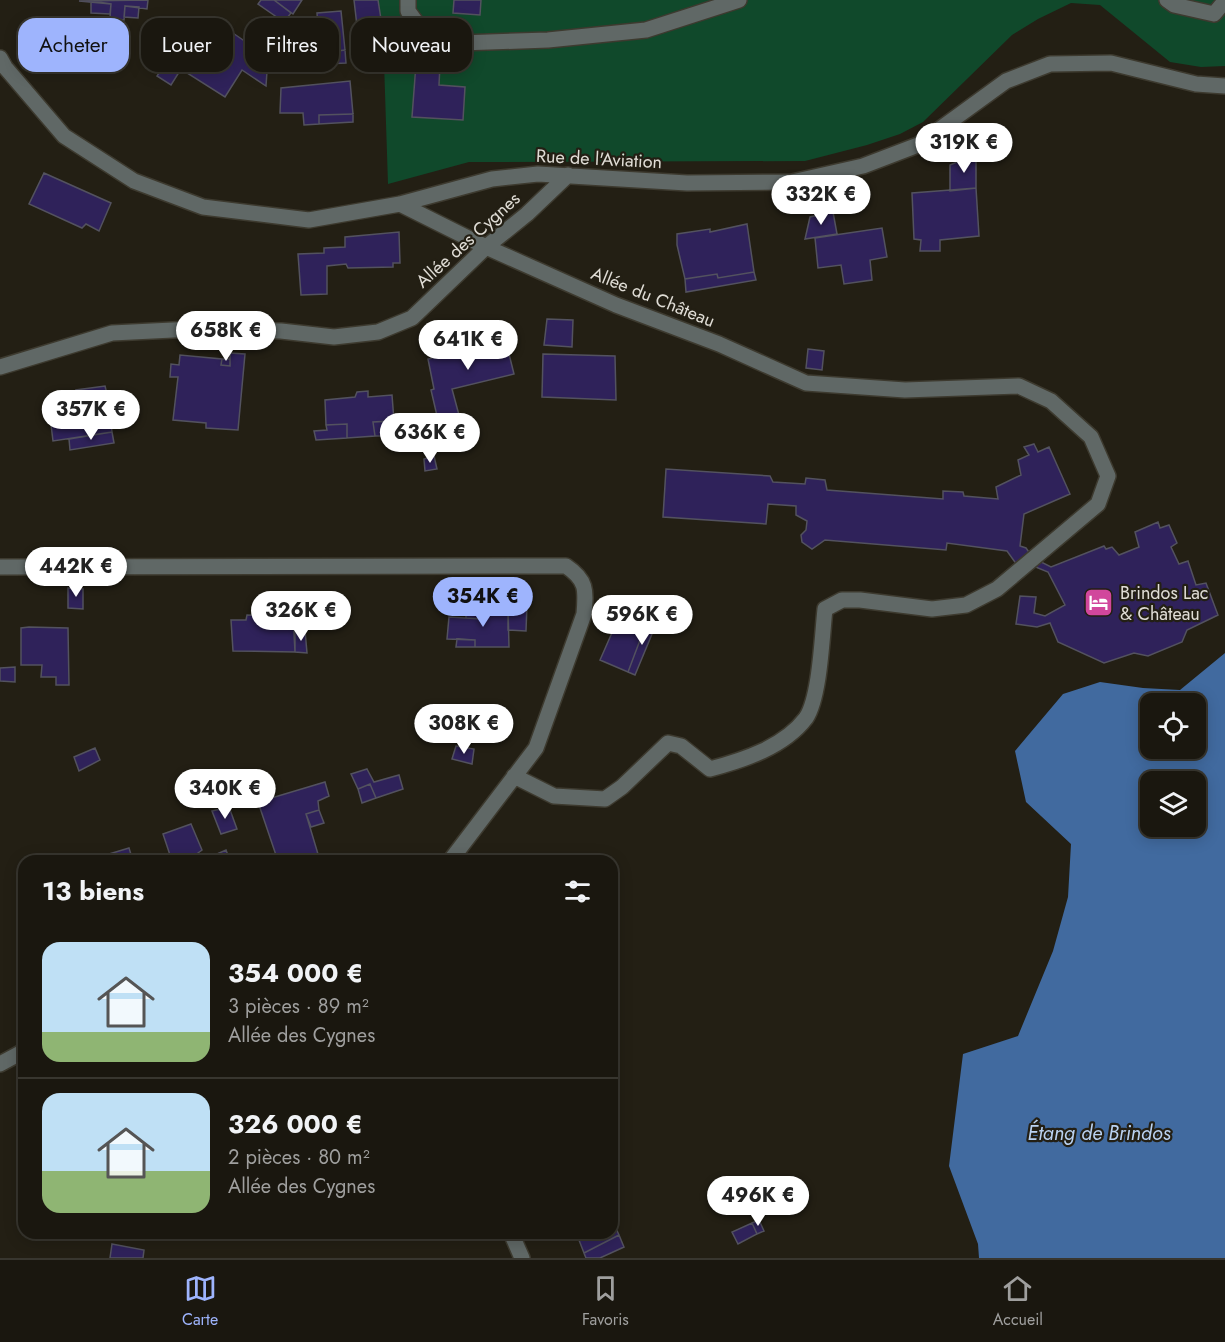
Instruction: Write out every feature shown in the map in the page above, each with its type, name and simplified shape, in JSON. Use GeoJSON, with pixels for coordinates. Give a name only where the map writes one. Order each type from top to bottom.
{"type":"FeatureCollection","features":[{"type":"Feature","properties":{"kind":"street"},"geometry":{"type":"LineString","coordinates":[[408,0],[408,11],[432,44],[548,40],[646,30],[739,0]]}},
{"type":"Feature","properties":{"kind":"street"},"geometry":{"type":"LineString","coordinates":[[1167,0],[1174,5],[1219,14],[1225,1]]}},
{"type":"Feature","properties":{"kind":"street","name":"Rue de l'Aviation"},"geometry":{"type":"LineString","coordinates":[[0,58],[64,135],[134,181],[203,207],[309,220],[400,204],[492,179],[538,174],[687,183],[792,182],[863,166],[918,145],[1006,81],[1050,64],[1110,63],[1196,84],[1225,86]]}},
{"type":"Feature","properties":{"kind":"street","name":"Allée des Cygnes"},"geometry":{"type":"LineString","coordinates":[[0,367],[111,333],[204,329],[281,330],[334,337],[378,332],[412,318],[486,247],[527,214],[568,176]]}},
{"type":"Feature","properties":{"kind":"street","name":"Allée du Château"},"geometry":{"type":"LineString","coordinates":[[400,204],[486,247],[616,305],[719,344],[806,383],[905,390],[1019,386],[1051,401],[1090,437],[1108,476],[1098,504],[997,589],[966,605],[932,609],[842,600],[825,609],[816,690],[806,717],[783,739],[743,760],[710,769],[681,746],[668,743],[622,787],[604,799],[554,796],[514,776]]}},
{"type":"Feature","properties":{"kind":"street"},"geometry":{"type":"LineString","coordinates":[[0,567],[566,566],[580,576],[586,595],[584,614],[536,748],[455,855]]}},
{"type":"Feature","properties":{"kind":"street"},"geometry":{"type":"LineString","coordinates":[[0,1064],[18,1054]]}},
{"type":"Feature","properties":{"kind":"street"},"geometry":{"type":"LineString","coordinates":[[514,1239],[522,1258]]}},
{"type":"Feature","properties":{"kind":"green space"},"geometry":{"type":"Polygon","coordinates":[[[378,0],[1225,0],[1225,66],[1201,67],[1170,62],[1100,5],[1071,3],[1012,35],[923,122],[900,134],[867,145],[805,161],[469,162],[388,184],[384,72],[472,72],[472,18],[381,18],[378,0]]]}},
{"type":"Feature","properties":{"kind":"water","name":"Étang de Brindos"},"geometry":{"type":"Polygon","coordinates":[[[1225,653],[1225,1258],[979,1258],[978,1244],[949,1166],[963,1054],[1018,1036],[1053,951],[1068,897],[1071,844],[1026,802],[1015,751],[1063,694],[1100,682],[1180,690],[1225,653]]]}},
{"type":"Feature","properties":{"kind":"building"},"geometry":{"type":"Polygon","coordinates":[[[148,0],[147,9],[125,6],[124,18],[110,18],[111,4],[79,1],[148,0]]]}},
{"type":"Feature","properties":{"kind":"building"},"geometry":{"type":"Polygon","coordinates":[[[261,0],[274,0],[291,13],[287,18],[278,18],[258,4],[261,0]]]}},
{"type":"Feature","properties":{"kind":"building"},"geometry":{"type":"Polygon","coordinates":[[[274,0],[302,0],[293,14],[274,0]]]}},
{"type":"Feature","properties":{"kind":"building"},"geometry":{"type":"Polygon","coordinates":[[[354,0],[378,0],[381,18],[356,18],[354,0]]]}},
{"type":"Feature","properties":{"kind":"building"},"geometry":{"type":"Polygon","coordinates":[[[454,0],[481,0],[480,15],[453,13],[454,0]]]}},
{"type":"Feature","properties":{"kind":"building"},"geometry":{"type":"Polygon","coordinates":[[[91,1],[111,4],[110,14],[91,13],[91,1]]]}},
{"type":"Feature","properties":{"kind":"building"},"geometry":{"type":"Polygon","coordinates":[[[125,6],[139,7],[138,18],[124,17],[125,6]]]}},
{"type":"Feature","properties":{"kind":"building"},"geometry":{"type":"Polygon","coordinates":[[[341,11],[345,50],[339,51],[339,18],[317,18],[317,13],[341,11]]]}},
{"type":"Feature","properties":{"kind":"building"},"geometry":{"type":"Polygon","coordinates":[[[233,33],[245,41],[245,72],[242,70],[225,97],[186,72],[233,72],[233,33]]]}},
{"type":"Feature","properties":{"kind":"building"},"geometry":{"type":"Polygon","coordinates":[[[345,50],[346,63],[339,63],[339,51],[345,50]]]}},
{"type":"Feature","properties":{"kind":"building"},"geometry":{"type":"Polygon","coordinates":[[[160,72],[179,72],[171,85],[157,76],[160,72]]]}},
{"type":"Feature","properties":{"kind":"building"},"geometry":{"type":"Polygon","coordinates":[[[245,72],[267,72],[266,86],[245,72]]]}},
{"type":"Feature","properties":{"kind":"building"},"geometry":{"type":"Polygon","coordinates":[[[415,72],[440,72],[439,85],[465,87],[463,120],[412,117],[415,72]]]}},
{"type":"Feature","properties":{"kind":"building"},"geometry":{"type":"Polygon","coordinates":[[[350,81],[353,114],[319,115],[319,124],[304,125],[303,113],[280,113],[281,88],[350,81]]]}},
{"type":"Feature","properties":{"kind":"building"},"geometry":{"type":"Polygon","coordinates":[[[353,114],[353,122],[319,124],[319,115],[353,114]]]}},
{"type":"Feature","properties":{"kind":"building"},"geometry":{"type":"Polygon","coordinates":[[[976,154],[976,188],[950,191],[950,165],[976,154]]]}},
{"type":"Feature","properties":{"kind":"building"},"geometry":{"type":"Polygon","coordinates":[[[44,173],[111,203],[99,231],[86,224],[82,228],[29,204],[44,173]]]}},
{"type":"Feature","properties":{"kind":"building"},"geometry":{"type":"Polygon","coordinates":[[[976,188],[979,236],[940,240],[940,251],[920,251],[921,240],[914,239],[912,193],[976,188]]]}},
{"type":"Feature","properties":{"kind":"building"},"geometry":{"type":"Polygon","coordinates":[[[833,212],[837,234],[805,239],[810,217],[833,212]]]}},
{"type":"Feature","properties":{"kind":"building"},"geometry":{"type":"Polygon","coordinates":[[[747,224],[754,272],[718,278],[717,274],[685,279],[677,245],[677,234],[710,229],[710,232],[747,224]]]}},
{"type":"Feature","properties":{"kind":"building"},"geometry":{"type":"Polygon","coordinates":[[[882,228],[887,257],[870,260],[872,280],[844,284],[841,265],[818,268],[815,238],[882,228]]]}},
{"type":"Feature","properties":{"kind":"building"},"geometry":{"type":"Polygon","coordinates":[[[399,232],[400,263],[393,263],[393,267],[348,268],[346,264],[327,266],[327,294],[301,295],[298,254],[324,253],[324,248],[345,247],[345,237],[399,232]]]}},
{"type":"Feature","properties":{"kind":"building"},"geometry":{"type":"Polygon","coordinates":[[[754,272],[756,280],[686,292],[685,279],[717,274],[718,278],[754,272]]]}},
{"type":"Feature","properties":{"kind":"building"},"geometry":{"type":"Polygon","coordinates":[[[547,319],[573,320],[572,347],[544,345],[547,319]]]}},
{"type":"Feature","properties":{"kind":"building"},"geometry":{"type":"Polygon","coordinates":[[[509,327],[512,341],[506,342],[514,374],[452,389],[459,415],[438,420],[431,390],[434,389],[428,359],[494,345],[492,330],[509,327]]]}},
{"type":"Feature","properties":{"kind":"building"},"geometry":{"type":"Polygon","coordinates":[[[808,349],[824,351],[822,370],[806,368],[808,349]]]}},
{"type":"Feature","properties":{"kind":"building"},"geometry":{"type":"Polygon","coordinates":[[[230,353],[245,354],[238,430],[206,428],[206,423],[173,420],[178,377],[170,377],[171,364],[179,365],[180,355],[222,359],[221,365],[230,366],[230,353]]]}},
{"type":"Feature","properties":{"kind":"building"},"geometry":{"type":"Polygon","coordinates":[[[543,354],[615,356],[616,400],[542,397],[543,354]]]}},
{"type":"Feature","properties":{"kind":"building"},"geometry":{"type":"Polygon","coordinates":[[[222,359],[230,359],[230,366],[221,365],[222,359]]]}},
{"type":"Feature","properties":{"kind":"building"},"geometry":{"type":"Polygon","coordinates":[[[105,386],[108,398],[79,403],[76,390],[105,386]]]}},
{"type":"Feature","properties":{"kind":"building"},"geometry":{"type":"Polygon","coordinates":[[[368,391],[368,397],[392,395],[394,421],[373,422],[375,436],[347,438],[347,424],[326,425],[325,400],[355,397],[357,392],[368,391]]]}},
{"type":"Feature","properties":{"kind":"building"},"geometry":{"type":"Polygon","coordinates":[[[108,398],[112,432],[53,441],[49,408],[108,398]]]}},
{"type":"Feature","properties":{"kind":"building"},"geometry":{"type":"Polygon","coordinates":[[[389,421],[390,436],[375,436],[373,422],[389,421]]]}},
{"type":"Feature","properties":{"kind":"building"},"geometry":{"type":"Polygon","coordinates":[[[347,424],[347,438],[316,440],[314,431],[327,430],[326,425],[347,424]]]}},
{"type":"Feature","properties":{"kind":"building"},"geometry":{"type":"Polygon","coordinates":[[[112,432],[114,443],[70,450],[69,439],[112,432]]]}},
{"type":"Feature","properties":{"kind":"building"},"geometry":{"type":"Polygon","coordinates":[[[1034,444],[1038,452],[1049,447],[1070,494],[1024,514],[1020,546],[1026,548],[1033,558],[1051,567],[1104,546],[1106,549],[1112,547],[1119,555],[1139,547],[1135,532],[1158,522],[1160,528],[1169,525],[1177,543],[1171,547],[1179,564],[1188,561],[1196,585],[1206,583],[1218,615],[1187,630],[1182,642],[1148,656],[1134,653],[1104,663],[1058,642],[1050,623],[1037,627],[1016,624],[1020,596],[1036,597],[1034,613],[1045,616],[1065,605],[1048,572],[1026,563],[1017,565],[1007,551],[947,543],[946,550],[825,540],[812,549],[802,542],[801,535],[806,530],[807,521],[796,515],[796,506],[768,504],[766,524],[663,517],[666,469],[770,476],[773,482],[805,484],[806,478],[825,480],[827,490],[943,499],[943,491],[963,492],[964,496],[998,499],[996,487],[1021,475],[1018,460],[1029,455],[1024,447],[1034,444]]]}},
{"type":"Feature","properties":{"kind":"building"},"geometry":{"type":"Polygon","coordinates":[[[434,456],[437,469],[425,471],[424,459],[434,456]]]}},
{"type":"Feature","properties":{"kind":"building"},"geometry":{"type":"Polygon","coordinates":[[[68,588],[83,589],[83,609],[68,608],[68,588]]]}},
{"type":"Feature","properties":{"kind":"building"},"geometry":{"type":"Polygon","coordinates":[[[505,602],[527,604],[526,631],[508,630],[508,607],[504,608],[505,602]]]}},
{"type":"Feature","properties":{"kind":"building"},"geometry":{"type":"Polygon","coordinates":[[[508,607],[509,647],[475,647],[475,640],[447,639],[449,617],[481,619],[482,608],[508,607]]]}},
{"type":"Feature","properties":{"kind":"building"},"geometry":{"type":"Polygon","coordinates":[[[466,608],[482,608],[481,619],[466,618],[466,608]]]}},
{"type":"Feature","properties":{"kind":"building"},"geometry":{"type":"Polygon","coordinates":[[[622,610],[648,619],[628,672],[600,660],[622,610]]]}},
{"type":"Feature","properties":{"kind":"building"},"geometry":{"type":"Polygon","coordinates":[[[247,615],[293,616],[295,652],[233,651],[231,620],[246,620],[247,615]]]}},
{"type":"Feature","properties":{"kind":"building"},"geometry":{"type":"Polygon","coordinates":[[[648,619],[657,622],[635,675],[628,672],[648,619]]]}},
{"type":"Feature","properties":{"kind":"building"},"geometry":{"type":"Polygon","coordinates":[[[21,628],[68,628],[69,685],[56,685],[56,677],[41,677],[42,665],[21,665],[21,628]]]}},
{"type":"Feature","properties":{"kind":"building"},"geometry":{"type":"Polygon","coordinates":[[[295,630],[305,630],[307,653],[295,652],[295,630]]]}},
{"type":"Feature","properties":{"kind":"building"},"geometry":{"type":"Polygon","coordinates":[[[457,639],[475,640],[475,647],[456,647],[457,639]]]}},
{"type":"Feature","properties":{"kind":"building"},"geometry":{"type":"Polygon","coordinates":[[[15,667],[15,682],[0,681],[0,668],[15,667]]]}},
{"type":"Feature","properties":{"kind":"building"},"geometry":{"type":"Polygon","coordinates":[[[456,746],[474,749],[472,764],[452,759],[456,746]]]}},
{"type":"Feature","properties":{"kind":"building"},"geometry":{"type":"Polygon","coordinates":[[[95,748],[100,760],[79,771],[74,757],[95,748]]]}},
{"type":"Feature","properties":{"kind":"building"},"geometry":{"type":"Polygon","coordinates":[[[367,769],[374,782],[399,775],[403,789],[376,798],[370,784],[358,789],[351,774],[367,769]]]}},
{"type":"Feature","properties":{"kind":"building"},"geometry":{"type":"Polygon","coordinates":[[[325,782],[329,796],[318,801],[319,810],[306,814],[318,854],[276,855],[258,802],[325,782]]]}},
{"type":"Feature","properties":{"kind":"building"},"geometry":{"type":"Polygon","coordinates":[[[370,784],[376,798],[362,803],[358,789],[370,784]]]}},
{"type":"Feature","properties":{"kind":"building"},"geometry":{"type":"Polygon","coordinates":[[[229,807],[237,829],[221,834],[212,811],[229,807]]]}},
{"type":"Feature","properties":{"kind":"building"},"geometry":{"type":"Polygon","coordinates":[[[319,810],[324,823],[311,827],[306,814],[319,810]]]}},
{"type":"Feature","properties":{"kind":"building"},"geometry":{"type":"Polygon","coordinates":[[[191,824],[202,850],[199,855],[170,855],[163,834],[191,824]]]}},
{"type":"Feature","properties":{"kind":"building"},"geometry":{"type":"Polygon","coordinates":[[[129,848],[131,855],[106,855],[129,848]]]}},
{"type":"Feature","properties":{"kind":"building"},"geometry":{"type":"Polygon","coordinates":[[[226,850],[228,855],[215,855],[226,850]]]}},
{"type":"Feature","properties":{"kind":"building"},"geometry":{"type":"Polygon","coordinates":[[[759,1220],[764,1231],[757,1234],[752,1223],[759,1220]]]}},
{"type":"Feature","properties":{"kind":"building"},"geometry":{"type":"Polygon","coordinates":[[[752,1223],[757,1234],[738,1244],[732,1232],[752,1223]]]}},
{"type":"Feature","properties":{"kind":"building"},"geometry":{"type":"Polygon","coordinates":[[[618,1236],[624,1247],[600,1258],[586,1258],[584,1253],[611,1239],[618,1239],[618,1236]]]}},
{"type":"Feature","properties":{"kind":"building"},"geometry":{"type":"Polygon","coordinates":[[[579,1239],[611,1239],[584,1253],[579,1239]]]}},
{"type":"Feature","properties":{"kind":"building"},"geometry":{"type":"Polygon","coordinates":[[[112,1244],[144,1250],[143,1258],[110,1258],[112,1244]]]}},
{"type":"Feature","properties":{"kind":"place","name":"Brindos Lac & Château"},"geometry":{"type":"Point","coordinates":[1099,603]}}]}
